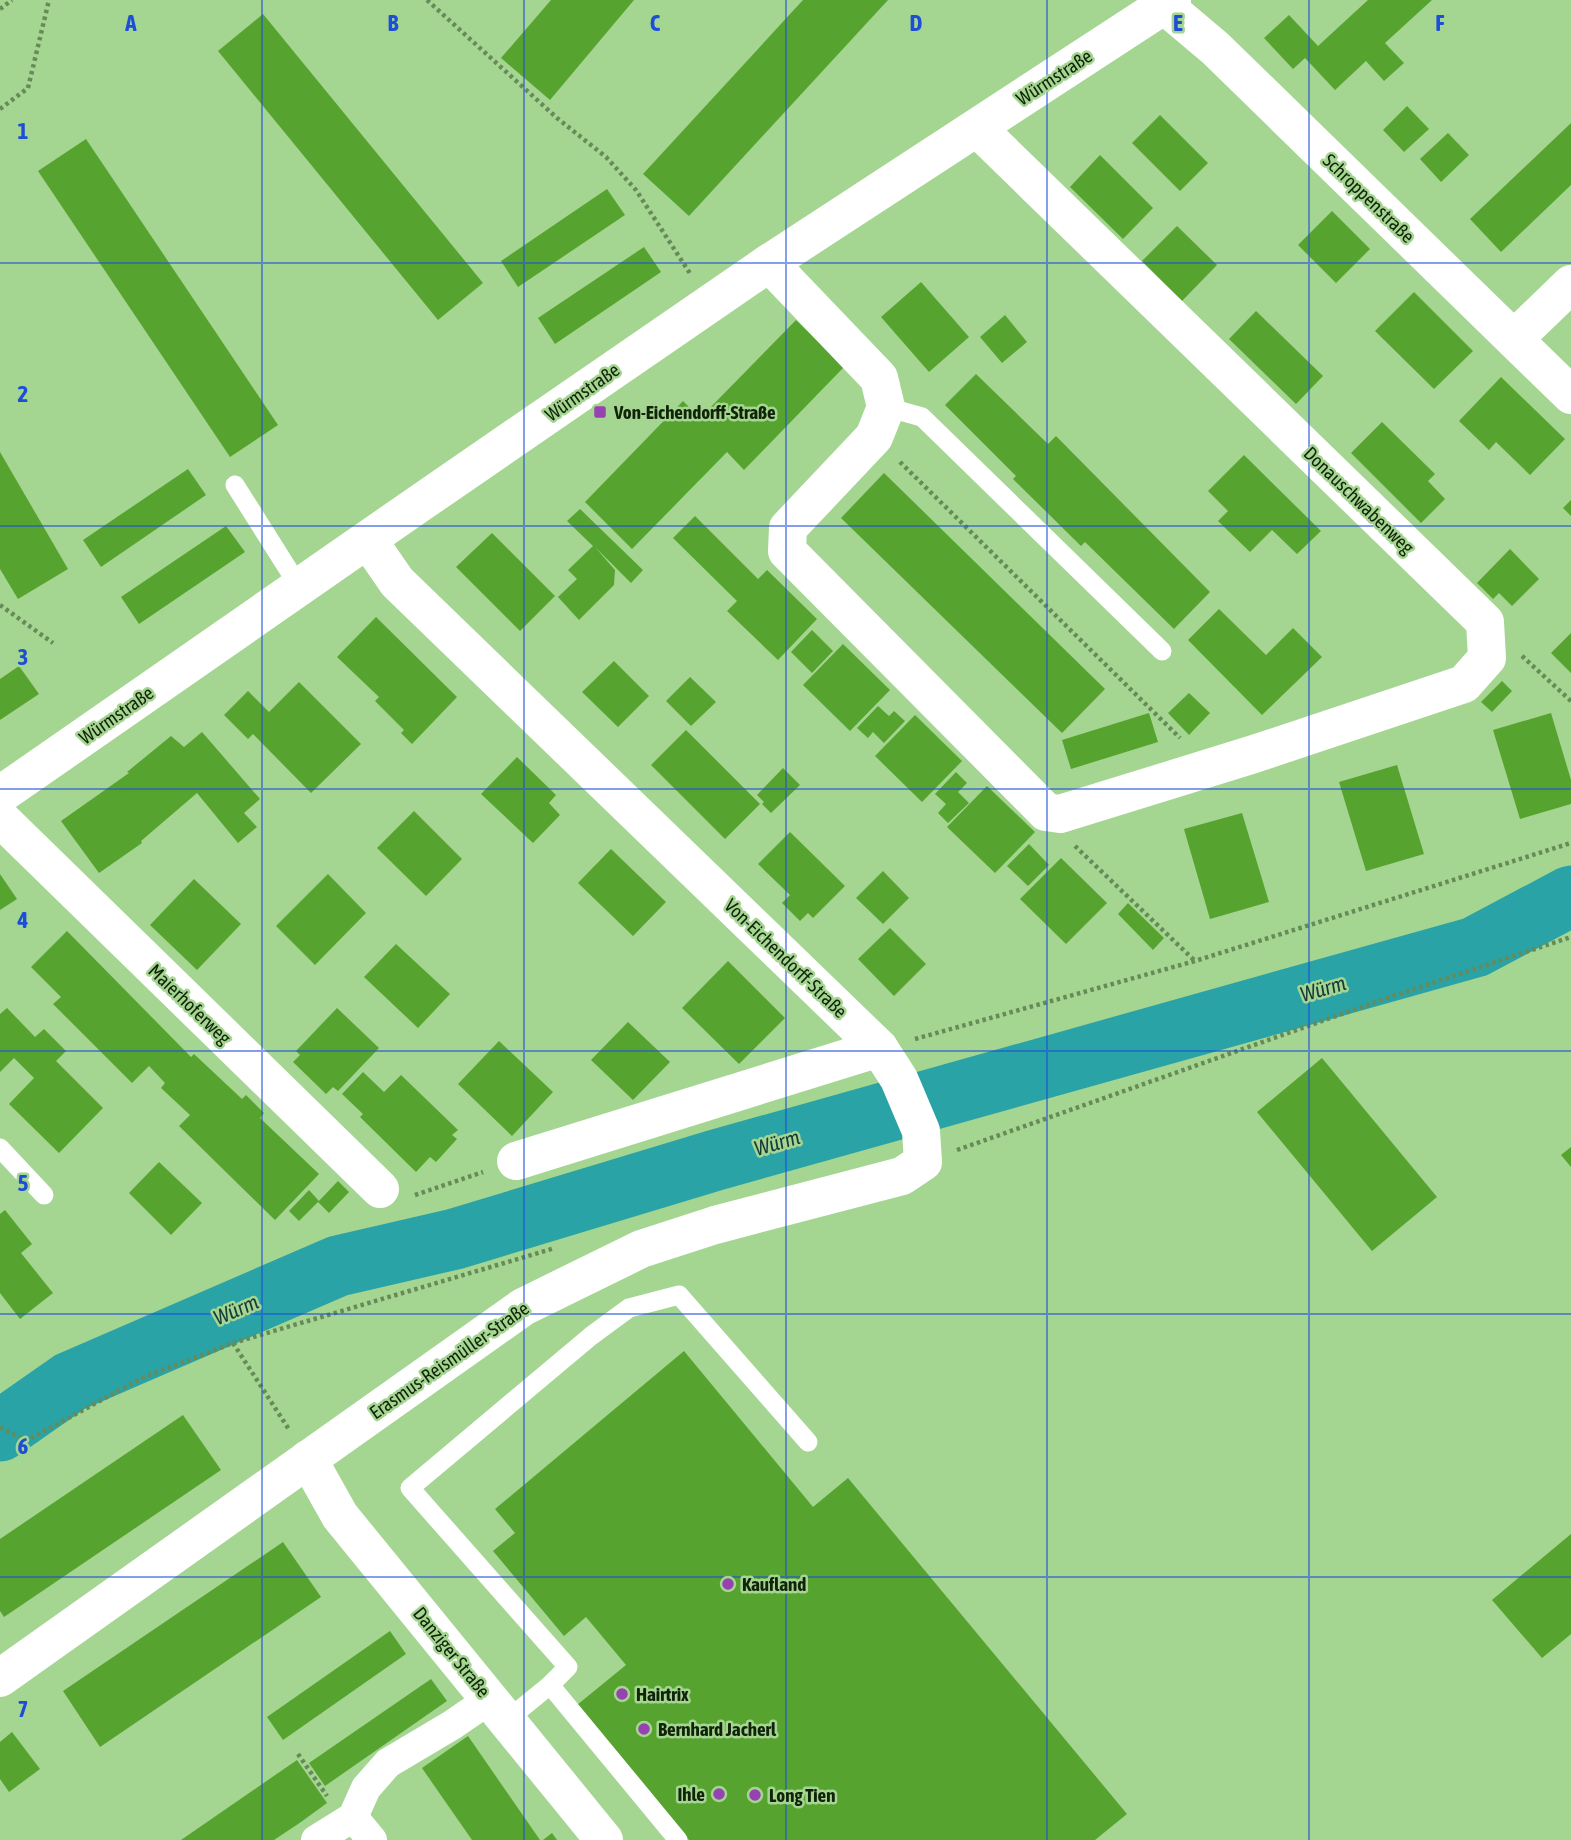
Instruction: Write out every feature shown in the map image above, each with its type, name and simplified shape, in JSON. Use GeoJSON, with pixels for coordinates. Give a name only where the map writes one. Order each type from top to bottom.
{"type":"FeatureCollection","features":[{"type":"Feature","properties":{"kind":"street","name":"Würmstraße"},"geometry":{"type":"LineString","coordinates":[[0,795],[769,263],[1165,2]]}},
{"type":"Feature","properties":{"kind":"street","name":"Schroppenstraße"},"geometry":{"type":"LineString","coordinates":[[1165,2],[1571,395]]}},
{"type":"Feature","properties":{"kind":"street","name":"Donauschwabenweg"},"geometry":{"type":"LineString","coordinates":[[977,128],[1485,622]]}},
{"type":"Feature","properties":{"kind":"street"},"geometry":{"type":"LineString","coordinates":[[769,263],[879,378],[880,422],[788,528],[787,551],[1046,812],[1060,814],[1254,754],[1464,684],[1487,658],[1485,622]]}},
{"type":"Feature","properties":{"kind":"street"},"geometry":{"type":"LineString","coordinates":[[1514,339],[1571,284]]}},
{"type":"Feature","properties":{"kind":"street","name":"Von-Eichendorff-Straße"},"geometry":{"type":"LineString","coordinates":[[368,540],[397,582],[889,1063],[921,1131]]}},
{"type":"Feature","properties":{"kind":"street","name":"Maierhoferweg"},"geometry":{"type":"LineString","coordinates":[[0,818],[380,1189]]}},
{"type":"Feature","properties":{"kind":"street"},"geometry":{"type":"LineString","coordinates":[[516,1161],[889,1063]]}},
{"type":"Feature","properties":{"kind":"street","name":"Erasmus-Reismüller-Straße"},"geometry":{"type":"LineString","coordinates":[[0,1678],[523,1307],[641,1249],[715,1225],[902,1176],[923,1163],[921,1131]]}},
{"type":"Feature","properties":{"kind":"street","name":"Danziger Straße"},"geometry":{"type":"LineString","coordinates":[[308,1459],[340,1516],[604,1840]]}},
{"type":"Feature","properties":{"kind":"street"},"geometry":{"type":"LineString","coordinates":[[316,1840],[353,1817],[366,1788],[388,1763],[452,1726],[498,1710]]}},
{"type":"Feature","properties":{"kind":"street"},"geometry":{"type":"LineString","coordinates":[[353,1817],[372,1840]]}},
{"type":"Feature","properties":{"kind":"lane"},"geometry":{"type":"LineString","coordinates":[[880,422],[922,417],[1162,652]]}},
{"type":"Feature","properties":{"kind":"lane"},"geometry":{"type":"LineString","coordinates":[[235,485],[300,588]]}},
{"type":"Feature","properties":{"kind":"lane"},"geometry":{"type":"LineString","coordinates":[[0,1148],[44,1195]]}},
{"type":"Feature","properties":{"kind":"lane"},"geometry":{"type":"LineString","coordinates":[[498,1710],[551,1685],[568,1667],[410,1488],[591,1336],[629,1308],[679,1294],[808,1442]]}},
{"type":"Feature","properties":{"kind":"lane"},"geometry":{"type":"LineString","coordinates":[[551,1685],[678,1840]]}},
{"type":"Feature","properties":{"kind":"path"},"geometry":{"type":"LineString","coordinates":[[0,9],[12,0]]}},
{"type":"Feature","properties":{"kind":"path"},"geometry":{"type":"LineString","coordinates":[[0,109],[28,88],[49,0]]}},
{"type":"Feature","properties":{"kind":"path"},"geometry":{"type":"LineString","coordinates":[[426,0],[557,118],[606,157],[636,190],[696,282]]}},
{"type":"Feature","properties":{"kind":"path"},"geometry":{"type":"LineString","coordinates":[[880,422],[1180,736],[1191,773]]}},
{"type":"Feature","properties":{"kind":"path"},"geometry":{"type":"LineString","coordinates":[[0,605],[53,643]]}},
{"type":"Feature","properties":{"kind":"path"},"geometry":{"type":"LineString","coordinates":[[1485,622],[1571,701]]}},
{"type":"Feature","properties":{"kind":"path"},"geometry":{"type":"LineString","coordinates":[[1060,814],[1069,840],[1195,961]]}},
{"type":"Feature","properties":{"kind":"path"},"geometry":{"type":"LineString","coordinates":[[889,1063],[1195,961],[1571,843]]}},
{"type":"Feature","properties":{"kind":"path"},"geometry":{"type":"LineString","coordinates":[[380,1189],[398,1201],[516,1161]]}},
{"type":"Feature","properties":{"kind":"path"},"geometry":{"type":"LineString","coordinates":[[233,1343],[308,1459]]}},
{"type":"Feature","properties":{"kind":"path"},"geometry":{"type":"LineString","coordinates":[[0,1427],[26,1441]]}},
{"type":"Feature","properties":{"kind":"path"},"geometry":{"type":"LineString","coordinates":[[298,1754],[338,1809],[353,1817]]}},
{"type":"Feature","properties":{"kind":"building"},"geometry":{"type":"Polygon","coordinates":[[[551,0],[634,0],[550,100],[501,58],[551,0]]]}},
{"type":"Feature","properties":{"kind":"building"},"geometry":{"type":"Polygon","coordinates":[[[803,0],[888,0],[689,216],[643,174],[803,0]]]}},
{"type":"Feature","properties":{"kind":"building"},"geometry":{"type":"Polygon","coordinates":[[[1368,0],[1432,0],[1385,43],[1404,63],[1384,81],[1366,61],[1335,90],[1305,58],[1293,69],[1264,38],[1289,15],[1318,46],[1368,0]]]}},
{"type":"Feature","properties":{"kind":"building"},"geometry":{"type":"Polygon","coordinates":[[[263,14],[483,283],[438,320],[218,51],[263,14]]]}},
{"type":"Feature","properties":{"kind":"building"},"geometry":{"type":"Polygon","coordinates":[[[1407,106],[1429,129],[1404,152],[1383,130],[1407,106]]]}},
{"type":"Feature","properties":{"kind":"building"},"geometry":{"type":"Polygon","coordinates":[[[1160,115],[1208,163],[1180,191],[1132,143],[1160,115]]]}},
{"type":"Feature","properties":{"kind":"building"},"geometry":{"type":"Polygon","coordinates":[[[1571,123],[1571,185],[1501,252],[1470,219],[1571,123]]]}},
{"type":"Feature","properties":{"kind":"building"},"geometry":{"type":"Polygon","coordinates":[[[1448,133],[1469,155],[1441,182],[1420,159],[1448,133]]]}},
{"type":"Feature","properties":{"kind":"building"},"geometry":{"type":"Polygon","coordinates":[[[86,139],[278,425],[230,457],[38,171],[86,139]]]}},
{"type":"Feature","properties":{"kind":"building"},"geometry":{"type":"Polygon","coordinates":[[[1100,155],[1153,208],[1123,239],[1070,187],[1100,155]]]}},
{"type":"Feature","properties":{"kind":"building"},"geometry":{"type":"Polygon","coordinates":[[[607,189],[625,215],[518,287],[501,261],[607,189]]]}},
{"type":"Feature","properties":{"kind":"building"},"geometry":{"type":"Polygon","coordinates":[[[1332,211],[1370,249],[1336,283],[1298,245],[1332,211]]]}},
{"type":"Feature","properties":{"kind":"building"},"geometry":{"type":"Polygon","coordinates":[[[1177,226],[1217,265],[1182,301],[1142,261],[1177,226]]]}},
{"type":"Feature","properties":{"kind":"building"},"geometry":{"type":"Polygon","coordinates":[[[644,247],[661,272],[555,344],[538,318],[644,247]]]}},
{"type":"Feature","properties":{"kind":"building"},"geometry":{"type":"Polygon","coordinates":[[[921,282],[969,337],[929,372],[881,317],[921,282]]]}},
{"type":"Feature","properties":{"kind":"building"},"geometry":{"type":"Polygon","coordinates":[[[1414,292],[1473,351],[1434,389],[1375,331],[1414,292]]]}},
{"type":"Feature","properties":{"kind":"building"},"geometry":{"type":"Polygon","coordinates":[[[1256,311],[1323,376],[1296,404],[1229,339],[1256,311]]]}},
{"type":"Feature","properties":{"kind":"building"},"geometry":{"type":"Polygon","coordinates":[[[1005,315],[1027,342],[1002,363],[980,337],[1005,315]]]}},
{"type":"Feature","properties":{"kind":"building"},"geometry":{"type":"Polygon","coordinates":[[[796,320],[844,367],[744,470],[727,452],[632,549],[585,502],[683,401],[700,418],[796,320]]]}},
{"type":"Feature","properties":{"kind":"building"},"geometry":{"type":"Polygon","coordinates":[[[976,374],[1048,444],[1056,436],[1210,592],[1174,629],[1085,542],[1081,546],[1013,479],[1016,476],[945,405],[976,374]]]}},
{"type":"Feature","properties":{"kind":"building"},"geometry":{"type":"Polygon","coordinates":[[[1501,377],[1565,439],[1530,475],[1496,442],[1489,450],[1459,421],[1501,377]]]}},
{"type":"Feature","properties":{"kind":"building"},"geometry":{"type":"Polygon","coordinates":[[[1382,422],[1435,474],[1428,481],[1445,499],[1421,523],[1351,453],[1382,422]]]}},
{"type":"Feature","properties":{"kind":"building"},"geometry":{"type":"Polygon","coordinates":[[[0,452],[68,569],[18,599],[0,569],[0,452]]]}},
{"type":"Feature","properties":{"kind":"building"},"geometry":{"type":"Polygon","coordinates":[[[1244,455],[1321,531],[1297,554],[1272,530],[1250,552],[1218,521],[1228,511],[1208,491],[1244,455]]]}},
{"type":"Feature","properties":{"kind":"building"},"geometry":{"type":"Polygon","coordinates":[[[188,469],[206,495],[101,567],[83,540],[188,469]]]}},
{"type":"Feature","properties":{"kind":"building"},"geometry":{"type":"Polygon","coordinates":[[[884,473],[1105,689],[1062,733],[841,518],[884,473]]]}},
{"type":"Feature","properties":{"kind":"building"},"geometry":{"type":"Polygon","coordinates":[[[1571,500],[1571,516],[1563,508],[1571,500]]]}},
{"type":"Feature","properties":{"kind":"building"},"geometry":{"type":"Polygon","coordinates":[[[580,509],[643,570],[631,583],[595,547],[615,570],[614,585],[579,620],[558,597],[577,579],[568,570],[593,546],[567,521],[580,509]]]}},
{"type":"Feature","properties":{"kind":"building"},"geometry":{"type":"Polygon","coordinates":[[[695,516],[758,579],[767,570],[817,619],[778,660],[727,611],[737,601],[673,538],[695,516]]]}},
{"type":"Feature","properties":{"kind":"building"},"geometry":{"type":"Polygon","coordinates":[[[226,526],[245,552],[139,624],[121,597],[226,526]]]}},
{"type":"Feature","properties":{"kind":"building"},"geometry":{"type":"Polygon","coordinates":[[[492,533],[555,596],[520,631],[456,567],[492,533]]]}},
{"type":"Feature","properties":{"kind":"building"},"geometry":{"type":"Polygon","coordinates":[[[1510,549],[1539,579],[1512,606],[1499,593],[1493,599],[1477,583],[1510,549]]]}},
{"type":"Feature","properties":{"kind":"building"},"geometry":{"type":"Polygon","coordinates":[[[1219,609],[1266,655],[1293,628],[1322,657],[1262,715],[1188,640],[1219,609]]]}},
{"type":"Feature","properties":{"kind":"building"},"geometry":{"type":"Polygon","coordinates":[[[376,617],[457,697],[412,744],[401,733],[404,730],[375,701],[379,697],[337,657],[376,617]]]}},
{"type":"Feature","properties":{"kind":"building"},"geometry":{"type":"Polygon","coordinates":[[[812,630],[833,651],[812,673],[791,652],[812,630]]]}},
{"type":"Feature","properties":{"kind":"building"},"geometry":{"type":"Polygon","coordinates":[[[1571,633],[1571,673],[1551,653],[1571,633]]]}},
{"type":"Feature","properties":{"kind":"building"},"geometry":{"type":"Polygon","coordinates":[[[843,644],[890,690],[850,731],[803,685],[843,644]]]}},
{"type":"Feature","properties":{"kind":"building"},"geometry":{"type":"Polygon","coordinates":[[[614,661],[649,696],[618,727],[582,692],[614,661]]]}},
{"type":"Feature","properties":{"kind":"building"},"geometry":{"type":"Polygon","coordinates":[[[19,666],[39,694],[0,720],[0,679],[19,666]]]}},
{"type":"Feature","properties":{"kind":"building"},"geometry":{"type":"Polygon","coordinates":[[[690,677],[716,702],[691,726],[666,701],[690,677]]]}},
{"type":"Feature","properties":{"kind":"building"},"geometry":{"type":"Polygon","coordinates":[[[1502,681],[1512,691],[1492,712],[1481,702],[1502,681]]]}},
{"type":"Feature","properties":{"kind":"building"},"geometry":{"type":"Polygon","coordinates":[[[299,682],[361,744],[311,793],[253,734],[248,739],[224,715],[248,691],[269,712],[299,682]]]}},
{"type":"Feature","properties":{"kind":"building"},"geometry":{"type":"Polygon","coordinates":[[[1189,693],[1210,713],[1189,735],[1168,713],[1189,693]]]}},
{"type":"Feature","properties":{"kind":"building"},"geometry":{"type":"Polygon","coordinates":[[[878,706],[889,716],[894,711],[905,721],[884,743],[873,732],[868,738],[857,728],[878,706]]]}},
{"type":"Feature","properties":{"kind":"building"},"geometry":{"type":"Polygon","coordinates":[[[1149,713],[1158,742],[1071,769],[1062,740],[1149,713]]]}},
{"type":"Feature","properties":{"kind":"building"},"geometry":{"type":"Polygon","coordinates":[[[1551,713],[1571,780],[1571,804],[1520,819],[1493,730],[1551,713]]]}},
{"type":"Feature","properties":{"kind":"building"},"geometry":{"type":"Polygon","coordinates":[[[915,715],[962,761],[922,802],[875,756],[915,715]]]}},
{"type":"Feature","properties":{"kind":"building"},"geometry":{"type":"Polygon","coordinates":[[[686,730],[760,804],[725,839],[651,765],[686,730]]]}},
{"type":"Feature","properties":{"kind":"building"},"geometry":{"type":"Polygon","coordinates":[[[202,732],[260,799],[244,813],[257,827],[238,843],[197,793],[141,841],[142,843],[99,873],[61,821],[129,773],[127,772],[171,736],[184,747],[202,732]]]}},
{"type":"Feature","properties":{"kind":"building"},"geometry":{"type":"Polygon","coordinates":[[[517,757],[556,795],[549,803],[560,815],[533,843],[481,794],[517,757]]]}},
{"type":"Feature","properties":{"kind":"building"},"geometry":{"type":"Polygon","coordinates":[[[1397,765],[1424,854],[1366,871],[1339,782],[1397,765]]]}},
{"type":"Feature","properties":{"kind":"building"},"geometry":{"type":"Polygon","coordinates":[[[783,768],[800,785],[771,813],[757,795],[783,768]]]}},
{"type":"Feature","properties":{"kind":"building"},"geometry":{"type":"Polygon","coordinates":[[[956,772],[967,783],[958,792],[969,803],[948,823],[938,813],[946,804],[935,794],[956,772]]]}},
{"type":"Feature","properties":{"kind":"building"},"geometry":{"type":"Polygon","coordinates":[[[987,786],[1035,832],[995,873],[947,827],[987,786]]]}},
{"type":"Feature","properties":{"kind":"building"},"geometry":{"type":"Polygon","coordinates":[[[414,811],[462,859],[426,896],[377,848],[414,811]]]}},
{"type":"Feature","properties":{"kind":"building"},"geometry":{"type":"Polygon","coordinates":[[[1242,813],[1269,902],[1210,919],[1184,829],[1242,813]]]}},
{"type":"Feature","properties":{"kind":"building"},"geometry":{"type":"Polygon","coordinates":[[[790,832],[845,886],[813,918],[808,913],[800,921],[782,903],[790,895],[758,864],[790,832]]]}},
{"type":"Feature","properties":{"kind":"building"},"geometry":{"type":"Polygon","coordinates":[[[1029,844],[1049,865],[1028,886],[1007,866],[1029,844]]]}},
{"type":"Feature","properties":{"kind":"building"},"geometry":{"type":"Polygon","coordinates":[[[611,849],[666,902],[633,936],[578,883],[611,849]]]}},
{"type":"Feature","properties":{"kind":"building"},"geometry":{"type":"Polygon","coordinates":[[[1061,858],[1107,903],[1066,944],[1020,899],[1061,858]]]}},
{"type":"Feature","properties":{"kind":"building"},"geometry":{"type":"Polygon","coordinates":[[[883,871],[909,898],[883,924],[856,898],[883,871]]]}},
{"type":"Feature","properties":{"kind":"building"},"geometry":{"type":"Polygon","coordinates":[[[0,874],[17,899],[0,910],[0,874]]]}},
{"type":"Feature","properties":{"kind":"building"},"geometry":{"type":"Polygon","coordinates":[[[328,874],[366,913],[315,965],[276,926],[328,874]]]}},
{"type":"Feature","properties":{"kind":"building"},"geometry":{"type":"Polygon","coordinates":[[[194,879],[241,924],[197,970],[150,925],[194,879]]]}},
{"type":"Feature","properties":{"kind":"building"},"geometry":{"type":"Polygon","coordinates":[[[1128,903],[1164,938],[1153,950],[1118,914],[1128,903]]]}},
{"type":"Feature","properties":{"kind":"building"},"geometry":{"type":"Polygon","coordinates":[[[890,928],[926,964],[894,996],[858,959],[890,928]]]}},
{"type":"Feature","properties":{"kind":"building"},"geometry":{"type":"Polygon","coordinates":[[[67,931],[191,1057],[194,1054],[242,1099],[246,1095],[264,1113],[260,1118],[319,1174],[275,1220],[179,1126],[190,1115],[161,1088],[165,1083],[149,1066],[132,1083],[53,1004],[61,997],[31,967],[67,931]]]}},
{"type":"Feature","properties":{"kind":"building"},"geometry":{"type":"Polygon","coordinates":[[[396,944],[450,994],[418,1028],[364,977],[396,944]]]}},
{"type":"Feature","properties":{"kind":"building"},"geometry":{"type":"Polygon","coordinates":[[[728,961],[785,1018],[739,1064],[682,1008],[728,961]]]}},
{"type":"Feature","properties":{"kind":"building"},"geometry":{"type":"Polygon","coordinates":[[[7,1008],[35,1037],[44,1029],[66,1051],[56,1061],[103,1108],[59,1153],[9,1104],[34,1078],[14,1058],[0,1072],[0,1014],[7,1008]]]}},
{"type":"Feature","properties":{"kind":"building"},"geometry":{"type":"Polygon","coordinates":[[[337,1008],[379,1048],[338,1091],[333,1087],[326,1094],[293,1062],[300,1055],[296,1051],[337,1008]]]}},
{"type":"Feature","properties":{"kind":"building"},"geometry":{"type":"Polygon","coordinates":[[[628,1022],[670,1062],[633,1100],[591,1060],[628,1022]]]}},
{"type":"Feature","properties":{"kind":"building"},"geometry":{"type":"Polygon","coordinates":[[[499,1041],[553,1092],[512,1136],[458,1084],[499,1041]]]}},
{"type":"Feature","properties":{"kind":"building"},"geometry":{"type":"Polygon","coordinates":[[[1322,1058],[1437,1197],[1372,1251],[1257,1112],[1322,1058]]]}},
{"type":"Feature","properties":{"kind":"building"},"geometry":{"type":"Polygon","coordinates":[[[363,1072],[384,1092],[401,1075],[458,1130],[452,1135],[457,1139],[436,1162],[430,1157],[416,1172],[360,1117],[363,1114],[342,1094],[363,1072]]]}},
{"type":"Feature","properties":{"kind":"building"},"geometry":{"type":"Polygon","coordinates":[[[1571,1147],[1571,1167],[1561,1155],[1571,1147]]]}},
{"type":"Feature","properties":{"kind":"building"},"geometry":{"type":"Polygon","coordinates":[[[159,1162],[202,1203],[171,1235],[129,1193],[159,1162]]]}},
{"type":"Feature","properties":{"kind":"building"},"geometry":{"type":"Polygon","coordinates":[[[338,1181],[349,1192],[329,1213],[318,1202],[338,1181]]]}},
{"type":"Feature","properties":{"kind":"building"},"geometry":{"type":"Polygon","coordinates":[[[309,1190],[319,1201],[299,1221],[289,1211],[309,1190]]]}},
{"type":"Feature","properties":{"kind":"building"},"geometry":{"type":"Polygon","coordinates":[[[5,1210],[32,1244],[21,1253],[53,1293],[20,1319],[0,1293],[0,1214],[5,1210]]]}},
{"type":"Feature","properties":{"kind":"building","name":"Kaufland"},"geometry":{"type":"Polygon","coordinates":[[[684,1351],[813,1507],[848,1478],[1127,1814],[1095,1840],[689,1840],[577,1705],[626,1665],[586,1617],[564,1636],[493,1551],[515,1533],[495,1509],[684,1351]]]}},
{"type":"Feature","properties":{"kind":"building"},"geometry":{"type":"Polygon","coordinates":[[[183,1415],[221,1470],[4,1617],[0,1611],[0,1539],[183,1415]]]}},
{"type":"Feature","properties":{"kind":"building"},"geometry":{"type":"Polygon","coordinates":[[[1571,1534],[1571,1634],[1542,1658],[1492,1600],[1571,1534]]]}},
{"type":"Feature","properties":{"kind":"building"},"geometry":{"type":"Polygon","coordinates":[[[283,1542],[321,1597],[100,1747],[63,1691],[283,1542]]]}},
{"type":"Feature","properties":{"kind":"building"},"geometry":{"type":"Polygon","coordinates":[[[390,1631],[406,1654],[283,1740],[267,1717],[390,1631]]]}},
{"type":"Feature","properties":{"kind":"building"},"geometry":{"type":"Polygon","coordinates":[[[431,1679],[447,1701],[325,1786],[309,1763],[431,1679]]]}},
{"type":"Feature","properties":{"kind":"building"},"geometry":{"type":"Polygon","coordinates":[[[12,1732],[40,1769],[9,1792],[0,1779],[0,1742],[12,1732]]]}},
{"type":"Feature","properties":{"kind":"building"},"geometry":{"type":"Polygon","coordinates":[[[468,1736],[540,1840],[472,1840],[422,1768],[468,1736]]]}},
{"type":"Feature","properties":{"kind":"building"},"geometry":{"type":"Polygon","coordinates":[[[297,1760],[327,1803],[301,1822],[274,1840],[181,1840],[297,1760]]]}},
{"type":"Feature","properties":{"kind":"building"},"geometry":{"type":"Polygon","coordinates":[[[552,1833],[557,1840],[543,1840],[552,1833]]]}},
{"type":"Feature","properties":{"kind":"waterway","name":"Würm"},"geometry":{"type":"LineString","coordinates":[[0,1431],[70,1382],[338,1266],[455,1239],[716,1160],[1475,947],[1571,896]]}},
{"type":"Feature","properties":{"kind":"place","name":"Von-Eichendorff-Straße"},"geometry":{"type":"Point","coordinates":[600,412]}},
{"type":"Feature","properties":{"kind":"place","name":"Kaufland"},"geometry":{"type":"Point","coordinates":[728,1584]}},
{"type":"Feature","properties":{"kind":"place","name":"Hairtrix"},"geometry":{"type":"Point","coordinates":[622,1694]}},
{"type":"Feature","properties":{"kind":"place","name":"Bernhard Jacherl"},"geometry":{"type":"Point","coordinates":[644,1729]}},
{"type":"Feature","properties":{"kind":"place","name":"Ihle"},"geometry":{"type":"Point","coordinates":[719,1794]}},
{"type":"Feature","properties":{"kind":"place","name":"Long Tien"},"geometry":{"type":"Point","coordinates":[755,1795]}}]}
